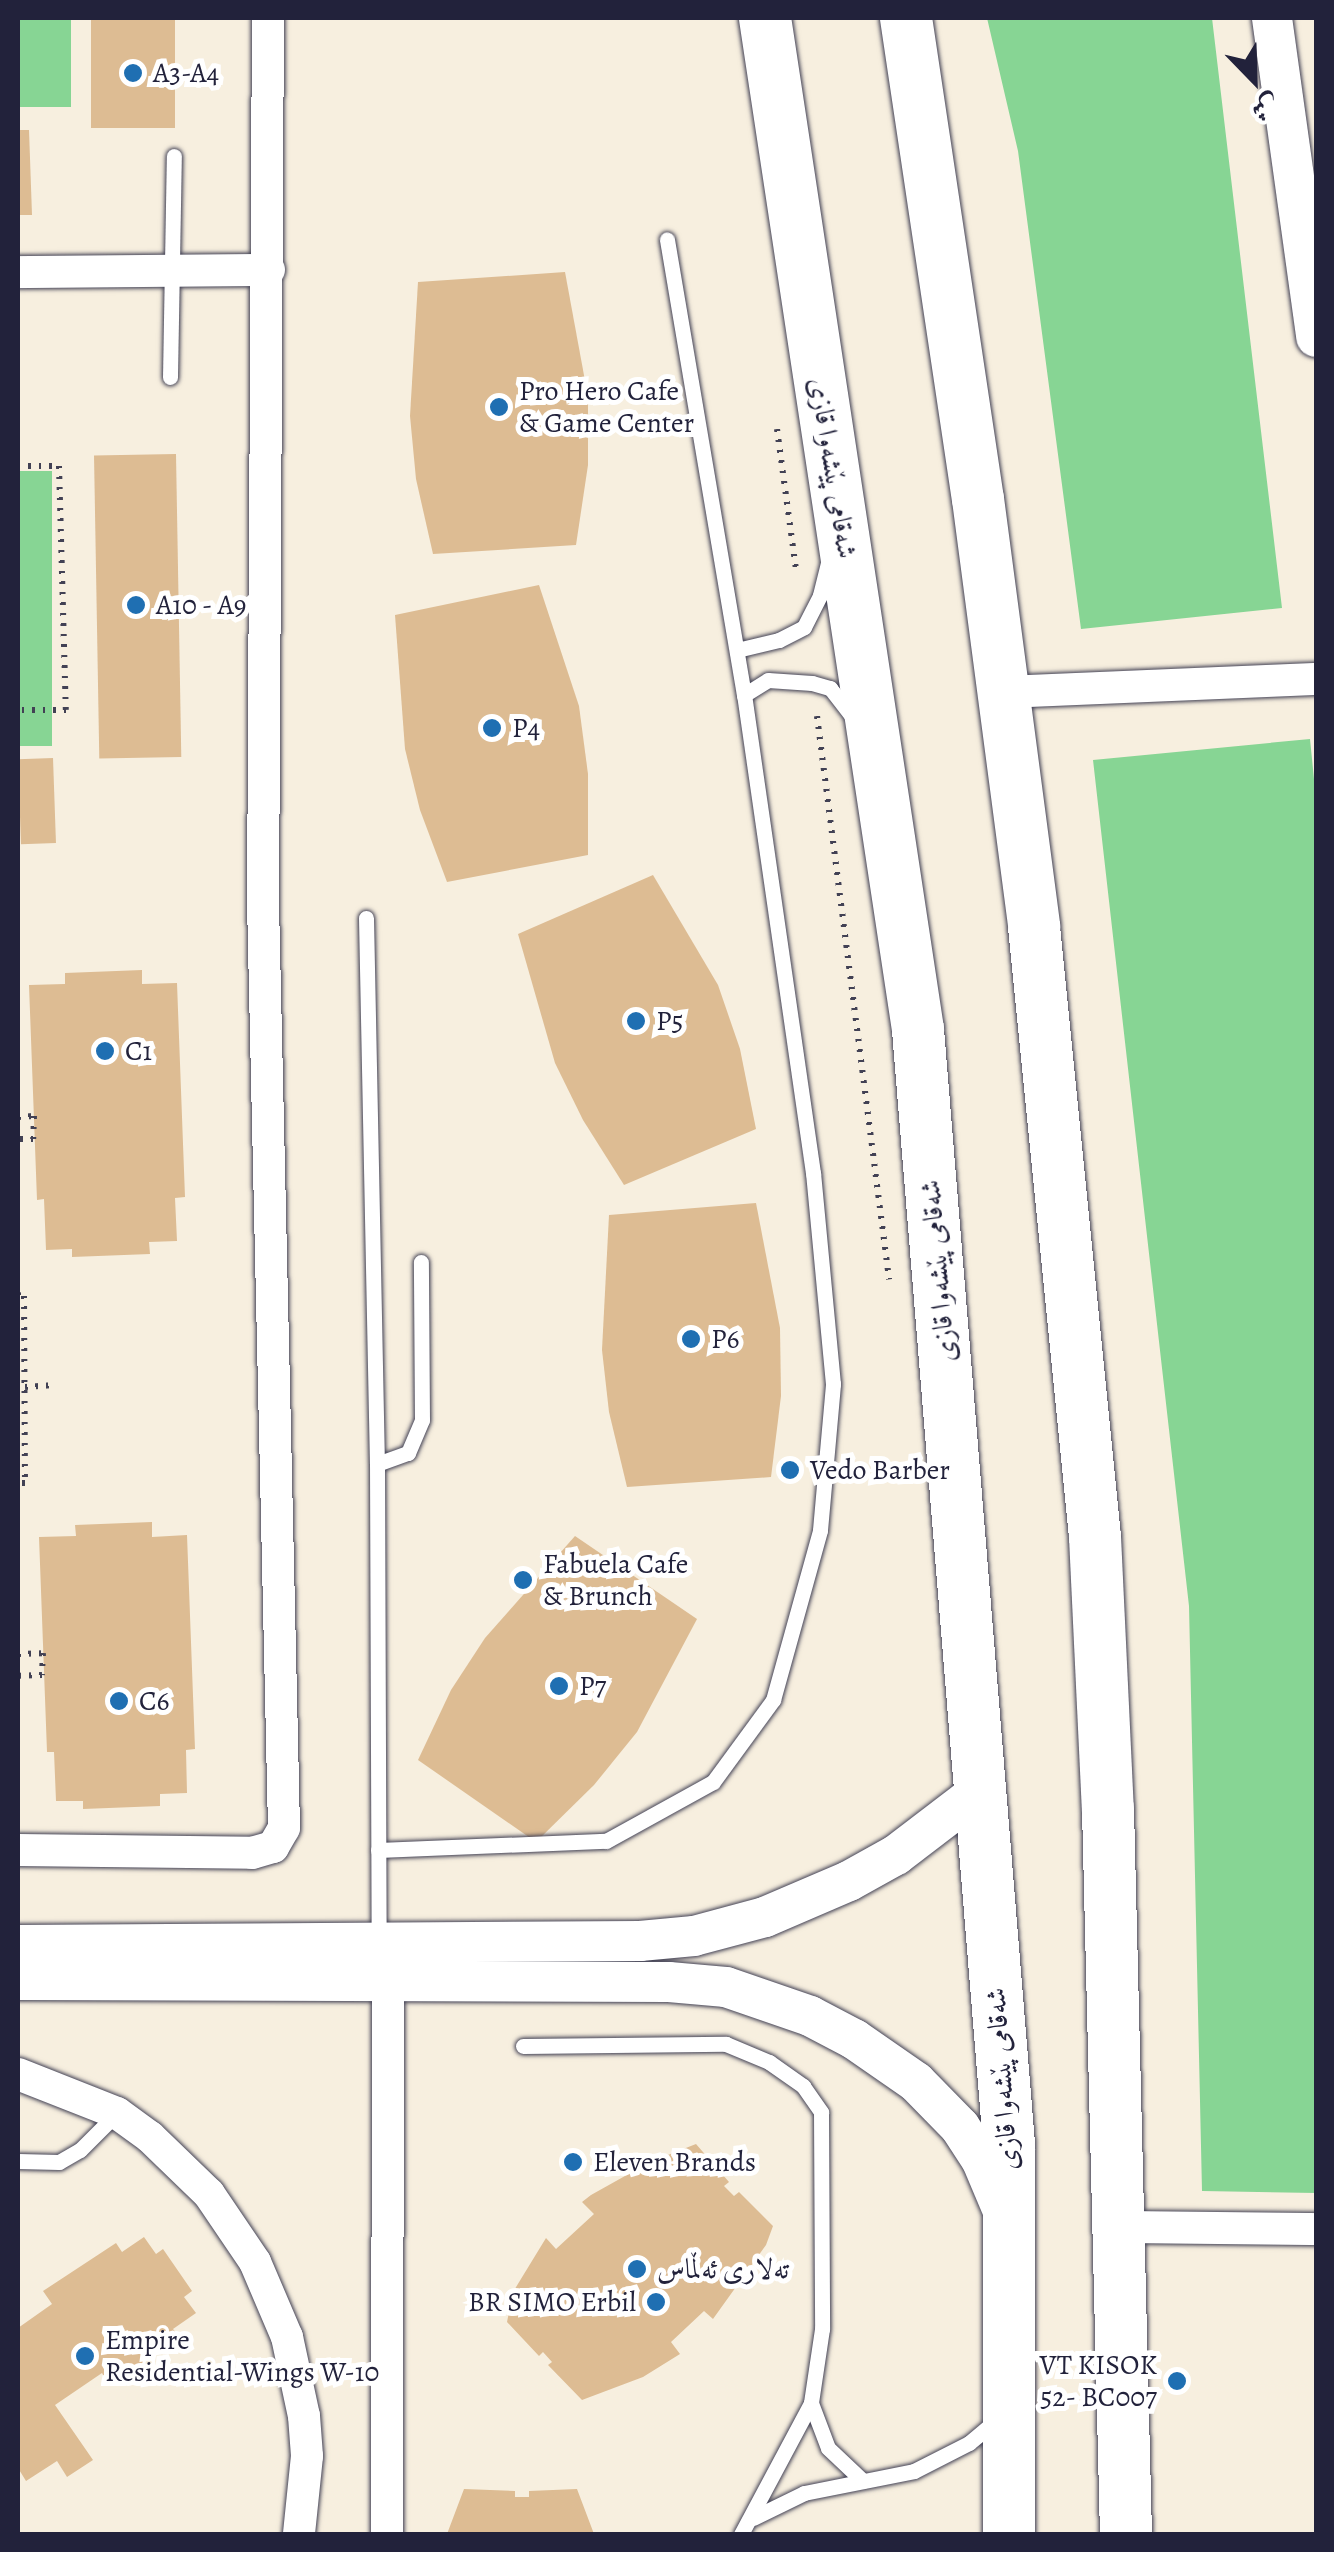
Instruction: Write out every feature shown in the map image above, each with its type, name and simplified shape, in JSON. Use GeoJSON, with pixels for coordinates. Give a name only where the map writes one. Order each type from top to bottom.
{"type":"FeatureCollection","features":[{"type":"Feature","properties":{"kind":"highway","name":"شەقامی پێشەوا قازی"},"geometry":{"type":"LineString","coordinates":[[765,18],[918,1030],[1009,2145],[1009,2534]]}},
{"type":"Feature","properties":{"kind":"highway"},"geometry":{"type":"LineString","coordinates":[[906,18],[1034,926],[1095,1538],[1108,1809],[1126,2534]]}},
{"type":"Feature","properties":{"kind":"street"},"geometry":{"type":"LineString","coordinates":[[18,1850],[252,1854],[272,1847],[284,1828],[263,906],[268,18]]}},
{"type":"Feature","properties":{"kind":"street"},"geometry":{"type":"LineString","coordinates":[[1272,18],[1316,337]]}},
{"type":"Feature","properties":{"kind":"street"},"geometry":{"type":"LineString","coordinates":[[18,272],[269,270]]}},
{"type":"Feature","properties":{"kind":"street"},"geometry":{"type":"LineString","coordinates":[[1003,692],[1316,679]]}},
{"type":"Feature","properties":{"kind":"street"},"geometry":{"type":"LineString","coordinates":[[18,1945],[640,1941],[694,1936],[766,1918],[849,1881],[896,1856],[981,1790]]}},
{"type":"Feature","properties":{"kind":"street"},"geometry":{"type":"LineString","coordinates":[[694,1936],[703,1960],[698,1984]]}},
{"type":"Feature","properties":{"kind":"street"},"geometry":{"type":"LineString","coordinates":[[18,1980],[388,1979],[698,1984],[754,1996],[810,2016],[854,2039],[916,2082],[960,2127],[981,2159],[1009,2229]]}},
{"type":"Feature","properties":{"kind":"street"},"geometry":{"type":"LineString","coordinates":[[387,2534],[388,1979]]}},
{"type":"Feature","properties":{"kind":"street"},"geometry":{"type":"LineString","coordinates":[[18,2074],[117,2112],[161,2146],[209,2194],[255,2262],[287,2336],[304,2416],[307,2456],[299,2534]]}},
{"type":"Feature","properties":{"kind":"street"},"geometry":{"type":"LineString","coordinates":[[1119,2227],[1316,2229]]}},
{"type":"Feature","properties":{"kind":"lane"},"geometry":{"type":"LineString","coordinates":[[170,377],[174,156]]}},
{"type":"Feature","properties":{"kind":"lane"},"geometry":{"type":"LineString","coordinates":[[378,1850],[606,1841],[713,1782],[773,1700],[820,1530],[833,1384],[814,1173],[744,695],[667,239]]}},
{"type":"Feature","properties":{"kind":"lane"},"geometry":{"type":"LineString","coordinates":[[736,650],[780,640],[804,627],[820,595],[830,554],[836,492]]}},
{"type":"Feature","properties":{"kind":"lane"},"geometry":{"type":"LineString","coordinates":[[744,695],[768,680],[830,688],[850,712],[878,766]]}},
{"type":"Feature","properties":{"kind":"lane"},"geometry":{"type":"LineString","coordinates":[[366,918],[379,1926]]}},
{"type":"Feature","properties":{"kind":"lane"},"geometry":{"type":"LineString","coordinates":[[376,1464],[408,1453],[422,1420],[420,1262]]}},
{"type":"Feature","properties":{"kind":"lane"},"geometry":{"type":"LineString","coordinates":[[523,2046],[726,2044],[770,2062],[803,2086],[821,2112],[822,2328],[811,2403],[745,2527]]}},
{"type":"Feature","properties":{"kind":"lane"},"geometry":{"type":"LineString","coordinates":[[18,2161],[58,2162],[80,2150],[117,2112]]}},
{"type":"Feature","properties":{"kind":"lane"},"geometry":{"type":"LineString","coordinates":[[811,2403],[828,2448],[863,2481]]}},
{"type":"Feature","properties":{"kind":"lane"},"geometry":{"type":"LineString","coordinates":[[745,2527],[804,2493],[914,2471],[945,2458],[990,2426],[1009,2406]]}},
{"type":"Feature","properties":{"kind":"path"},"geometry":{"type":"LineString","coordinates":[[776,419],[804,627]]}},
{"type":"Feature","properties":{"kind":"path"},"geometry":{"type":"LineString","coordinates":[[18,466],[59,466],[66,710],[18,710]]}},
{"type":"Feature","properties":{"kind":"path"},"geometry":{"type":"LineString","coordinates":[[812,683],[889,1286]]}},
{"type":"Feature","properties":{"kind":"path"},"geometry":{"type":"LineString","coordinates":[[18,1116],[34,1116],[34,1138],[18,1139]]}},
{"type":"Feature","properties":{"kind":"path"},"geometry":{"type":"LineString","coordinates":[[18,1294],[24,1296],[25,1483],[18,1483]]}},
{"type":"Feature","properties":{"kind":"path"},"geometry":{"type":"LineString","coordinates":[[24,1387],[51,1385]]}},
{"type":"Feature","properties":{"kind":"path"},"geometry":{"type":"LineString","coordinates":[[18,1654],[43,1653],[42,1675],[18,1676]]}},
{"type":"Feature","properties":{"kind":"green space"},"geometry":{"type":"Polygon","coordinates":[[[18,18],[71,18],[71,107],[18,107],[18,18]]]}},
{"type":"Feature","properties":{"kind":"green space"},"geometry":{"type":"Polygon","coordinates":[[[987,18],[1212,18],[1282,608],[1081,629],[1018,151],[987,18]]]}},
{"type":"Feature","properties":{"kind":"green space"},"geometry":{"type":"Polygon","coordinates":[[[18,471],[52,471],[52,746],[18,746],[18,471]]]}},
{"type":"Feature","properties":{"kind":"green space"},"geometry":{"type":"Polygon","coordinates":[[[1310,739],[1316,799],[1316,2193],[1202,2191],[1189,1606],[1093,760],[1310,739]]]}},
{"type":"Feature","properties":{"kind":"building","name":"A3-A4"},"geometry":{"type":"Polygon","coordinates":[[[91,18],[175,18],[175,128],[91,128],[91,18]]]}},
{"type":"Feature","properties":{"kind":"building"},"geometry":{"type":"Polygon","coordinates":[[[18,130],[29,130],[32,215],[18,215],[18,130]]]}},
{"type":"Feature","properties":{"kind":"building","name":"Pro Hero Cafe & Game Center"},"geometry":{"type":"Polygon","coordinates":[[[565,272],[588,397],[588,465],[576,545],[433,554],[416,479],[410,416],[418,282],[565,272]]]}},
{"type":"Feature","properties":{"kind":"building","name":"A10 - A9"},"geometry":{"type":"Polygon","coordinates":[[[176,454],[181,757],[99,758],[94,455],[176,454]]]}},
{"type":"Feature","properties":{"kind":"building","name":"P4"},"geometry":{"type":"Polygon","coordinates":[[[539,585],[579,706],[588,774],[588,855],[447,882],[420,810],[405,749],[395,615],[539,585]]]}},
{"type":"Feature","properties":{"kind":"building"},"geometry":{"type":"Polygon","coordinates":[[[53,758],[56,843],[21,844],[18,759],[53,758]]]}},
{"type":"Feature","properties":{"kind":"building","name":"P5"},"geometry":{"type":"Polygon","coordinates":[[[653,875],[718,985],[740,1049],[756,1129],[624,1185],[583,1120],[555,1063],[518,934],[653,875]]]}},
{"type":"Feature","properties":{"kind":"building","name":"C1"},"geometry":{"type":"Polygon","coordinates":[[[142,970],[142,984],[177,983],[185,1197],[175,1198],[177,1241],[149,1242],[150,1254],[72,1257],[72,1249],[46,1250],[44,1199],[37,1200],[29,985],[65,984],[65,973],[142,970]]]}},
{"type":"Feature","properties":{"kind":"building","name":"P6"},"geometry":{"type":"Polygon","coordinates":[[[756,1203],[780,1328],[781,1396],[771,1477],[627,1487],[609,1412],[602,1350],[609,1215],[756,1203]]]}},
{"type":"Feature","properties":{"kind":"building","name":"C6"},"geometry":{"type":"Polygon","coordinates":[[[152,1522],[152,1537],[187,1535],[195,1749],[186,1750],[187,1793],[160,1794],[160,1806],[83,1809],[83,1801],[56,1801],[54,1752],[47,1752],[39,1537],[76,1536],[75,1525],[152,1522]]]}},
{"type":"Feature","properties":{"kind":"building","name":"P7"},"geometry":{"type":"Polygon","coordinates":[[[575,1536],[697,1619],[637,1732],[594,1785],[536,1842],[418,1760],[451,1690],[485,1638],[575,1536]]]}},
{"type":"Feature","properties":{"kind":"building","name":"تەلاری ئەڵماس"},"geometry":{"type":"Polygon","coordinates":[[[696,2144],[729,2182],[724,2186],[734,2196],[739,2192],[773,2226],[766,2245],[713,2319],[704,2311],[671,2342],[680,2354],[643,2377],[582,2400],[548,2365],[552,2362],[543,2352],[539,2356],[507,2322],[513,2292],[546,2238],[556,2249],[594,2214],[582,2202],[650,2162],[696,2144]]]}},
{"type":"Feature","properties":{"kind":"building","name":"Empire Residential-Wings W-10"},"geometry":{"type":"Polygon","coordinates":[[[144,2237],[156,2254],[163,2249],[192,2291],[184,2297],[196,2313],[173,2329],[180,2338],[109,2385],[102,2373],[55,2405],[93,2460],[67,2477],[57,2461],[26,2481],[18,2468],[18,2328],[52,2304],[43,2291],[116,2243],[122,2252],[144,2237]]]}},
{"type":"Feature","properties":{"kind":"building"},"geometry":{"type":"Polygon","coordinates":[[[464,2489],[515,2491],[515,2497],[529,2497],[529,2491],[577,2489],[594,2534],[447,2534],[464,2489]]]}},
{"type":"Feature","properties":{"kind":"place","name":"A3-A4"},"geometry":{"type":"Point","coordinates":[133,73]}},
{"type":"Feature","properties":{"kind":"place","name":"Pro Hero Cafe & Game Center"},"geometry":{"type":"Point","coordinates":[499,407]}},
{"type":"Feature","properties":{"kind":"place","name":"A10 - A9"},"geometry":{"type":"Point","coordinates":[136,605]}},
{"type":"Feature","properties":{"kind":"place","name":"P4"},"geometry":{"type":"Point","coordinates":[492,728]}},
{"type":"Feature","properties":{"kind":"place","name":"P5"},"geometry":{"type":"Point","coordinates":[636,1021]}},
{"type":"Feature","properties":{"kind":"place","name":"C1"},"geometry":{"type":"Point","coordinates":[105,1051]}},
{"type":"Feature","properties":{"kind":"place","name":"P6"},"geometry":{"type":"Point","coordinates":[691,1339]}},
{"type":"Feature","properties":{"kind":"place","name":"Vedo Barber"},"geometry":{"type":"Point","coordinates":[790,1470]}},
{"type":"Feature","properties":{"kind":"place","name":"Fabuela Cafe & Brunch"},"geometry":{"type":"Point","coordinates":[523,1580]}},
{"type":"Feature","properties":{"kind":"place","name":"P7"},"geometry":{"type":"Point","coordinates":[559,1686]}},
{"type":"Feature","properties":{"kind":"place","name":"C6"},"geometry":{"type":"Point","coordinates":[119,1701]}},
{"type":"Feature","properties":{"kind":"place","name":"Eleven Brands"},"geometry":{"type":"Point","coordinates":[573,2162]}},
{"type":"Feature","properties":{"kind":"place","name":"تەلاری ئەڵماس"},"geometry":{"type":"Point","coordinates":[637,2269]}},
{"type":"Feature","properties":{"kind":"place","name":"BR SIMO Erbil"},"geometry":{"type":"Point","coordinates":[656,2302]}},
{"type":"Feature","properties":{"kind":"place","name":"Empire Residential-Wings W-10"},"geometry":{"type":"Point","coordinates":[85,2356]}},
{"type":"Feature","properties":{"kind":"place","name":"VT KISOK 52- BC007"},"geometry":{"type":"Point","coordinates":[1177,2381]}}]}
